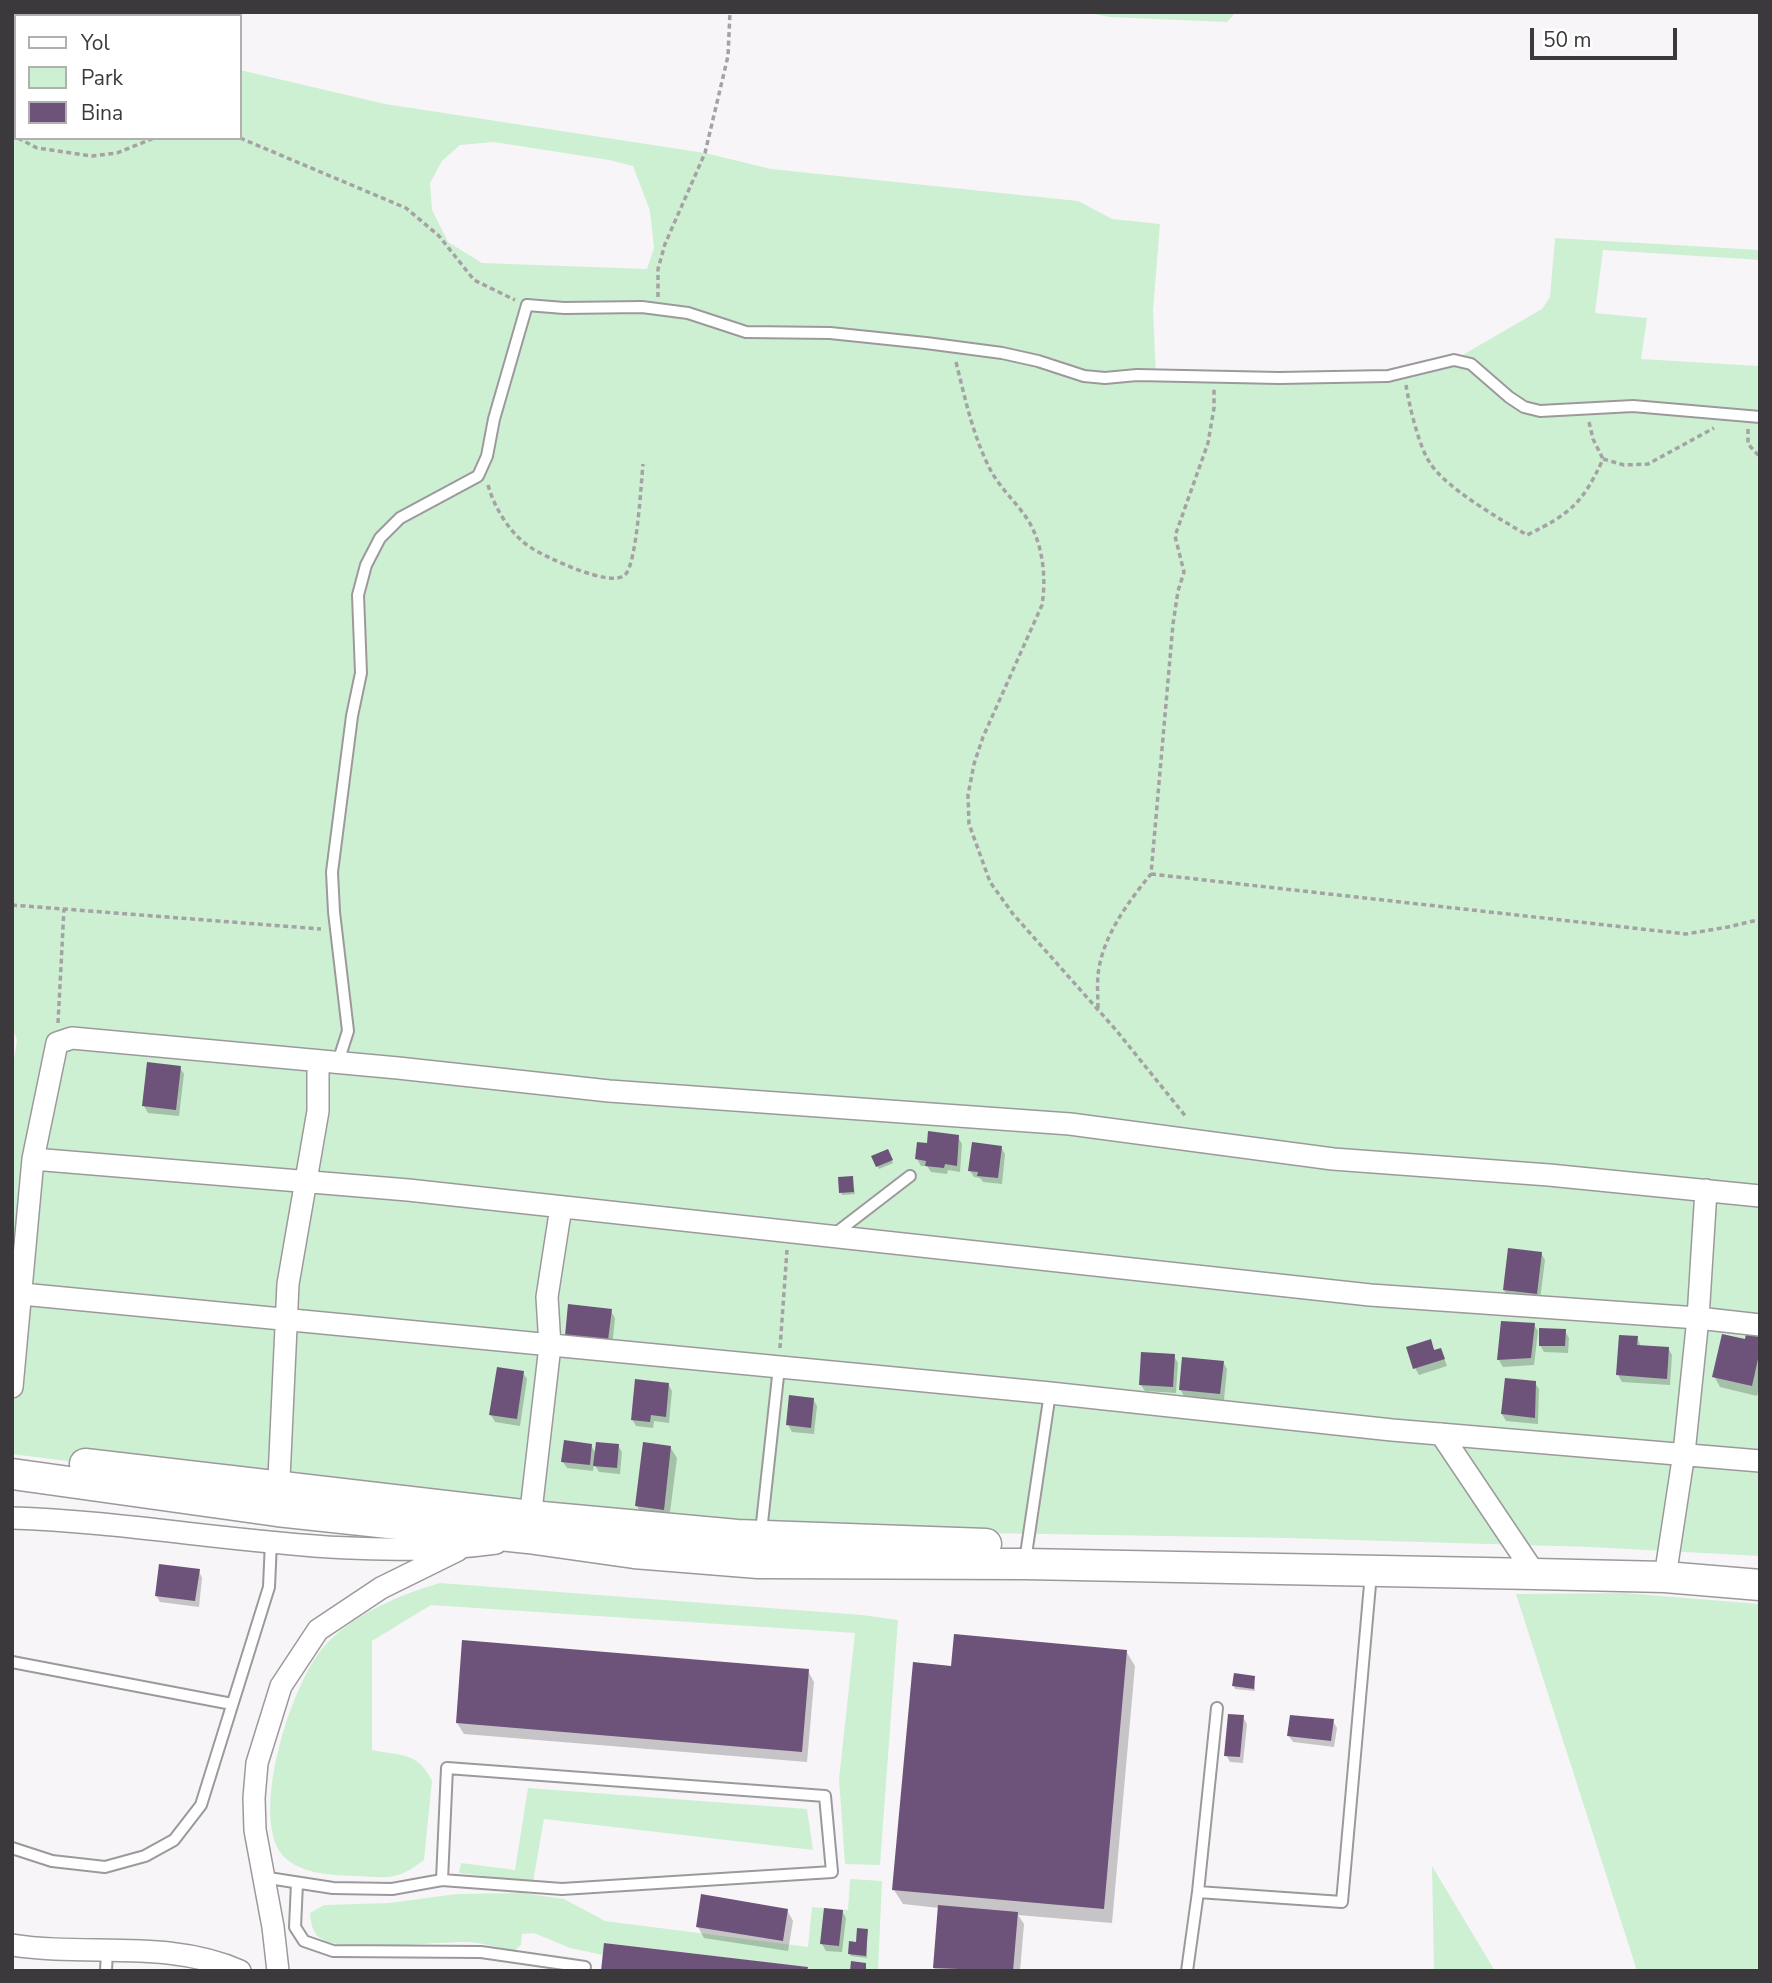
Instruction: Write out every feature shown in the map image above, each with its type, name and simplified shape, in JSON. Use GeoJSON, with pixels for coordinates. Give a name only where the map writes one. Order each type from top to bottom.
{"type":"FeatureCollection","features":[{"type":"Feature","properties":{"kind":"main road"},"geometry":{"type":"LineString","coordinates":[[12,1454],[278,1499]]}},
{"type":"Feature","properties":{"kind":"main road"},"geometry":{"type":"LineString","coordinates":[[12,1474],[278,1499],[529,1527],[634,1552],[759,1549],[1667,1569],[1760,1568]]}},
{"type":"Feature","properties":{"kind":"main road"},"geometry":{"type":"LineString","coordinates":[[1026,1555],[1371,1570],[1529,1565]]}},
{"type":"Feature","properties":{"kind":"main road"},"geometry":{"type":"LineString","coordinates":[[1667,1569],[1760,1585]]}},
{"type":"Feature","properties":{"kind":"street"},"geometry":{"type":"LineString","coordinates":[[12,1387],[33,1159],[57,1043],[72,1038],[609,1091],[1070,1124],[1333,1159],[1549,1175],[1760,1196]]}},
{"type":"Feature","properties":{"kind":"street"},"geometry":{"type":"LineString","coordinates":[[278,1499],[288,1284],[328,1062]]}},
{"type":"Feature","properties":{"kind":"street"},"geometry":{"type":"LineString","coordinates":[[33,1159],[561,1207],[1370,1295],[1698,1318],[1760,1325]]}},
{"type":"Feature","properties":{"kind":"street"},"geometry":{"type":"LineString","coordinates":[[1667,1569],[1684,1453],[1698,1318],[1706,1190]]}},
{"type":"Feature","properties":{"kind":"street"},"geometry":{"type":"LineString","coordinates":[[278,1971],[273,1927],[255,1830],[254,1798],[257,1763],[281,1686],[318,1630],[381,1588],[465,1547],[529,1527],[550,1346],[547,1297],[561,1207]]}},
{"type":"Feature","properties":{"kind":"street"},"geometry":{"type":"LineString","coordinates":[[22,1294],[1050,1393],[1441,1434],[1760,1461]]}},
{"type":"Feature","properties":{"kind":"street"},"geometry":{"type":"LineString","coordinates":[[1441,1434],[1529,1565]]}},
{"type":"Feature","properties":{"kind":"street"},"geometry":{"type":"LineString","coordinates":[[12,1518],[64,1520],[271,1541],[394,1549],[465,1547]]}},
{"type":"Feature","properties":{"kind":"street"},"geometry":{"type":"LineString","coordinates":[[12,1945],[107,1960],[149,1951],[219,1962],[240,1971]]}},
{"type":"Feature","properties":{"kind":"lane"},"geometry":{"type":"LineString","coordinates":[[328,1062],[348,1031],[332,872],[352,716],[361,673],[358,595],[366,565],[380,538],[400,518],[478,476],[487,456],[494,419],[527,305],[657,309],[688,313],[746,332],[830,333],[953,346],[1038,360],[1084,376],[1105,378],[1137,375],[1388,376],[1454,360],[1471,364],[1509,397],[1524,407],[1540,411],[1633,406],[1755,417]]}},
{"type":"Feature","properties":{"kind":"lane"},"geometry":{"type":"LineString","coordinates":[[832,1237],[910,1176]]}},
{"type":"Feature","properties":{"kind":"lane"},"geometry":{"type":"LineString","coordinates":[[759,1549],[779,1367]]}},
{"type":"Feature","properties":{"kind":"lane"},"geometry":{"type":"LineString","coordinates":[[1026,1555],[1050,1393]]}},
{"type":"Feature","properties":{"kind":"lane"},"geometry":{"type":"LineString","coordinates":[[12,1848],[52,1861],[105,1867],[145,1856],[174,1840],[201,1805],[269,1587],[271,1541]]}},
{"type":"Feature","properties":{"kind":"lane"},"geometry":{"type":"LineString","coordinates":[[1198,1892],[1342,1902],[1371,1570]]}},
{"type":"Feature","properties":{"kind":"lane"},"geometry":{"type":"LineString","coordinates":[[12,1662],[232,1704]]}},
{"type":"Feature","properties":{"kind":"lane"},"geometry":{"type":"LineString","coordinates":[[1187,1971],[1217,1708]]}},
{"type":"Feature","properties":{"kind":"lane"},"geometry":{"type":"LineString","coordinates":[[262,1877],[333,1888],[392,1889],[442,1880],[562,1889],[832,1872],[825,1796],[447,1768],[442,1880]]}},
{"type":"Feature","properties":{"kind":"lane"},"geometry":{"type":"LineString","coordinates":[[297,1883],[295,1927],[304,1941],[333,1951],[481,1952],[585,1967]]}},
{"type":"Feature","properties":{"kind":"path"},"geometry":{"type":"LineString","coordinates":[[657,309],[658,269],[665,244],[705,153],[728,56],[730,12]]}},
{"type":"Feature","properties":{"kind":"path"},"geometry":{"type":"LineString","coordinates":[[242,139],[406,208],[439,236],[474,279],[495,292],[527,305]]}},
{"type":"Feature","properties":{"kind":"path"},"geometry":{"type":"LineString","coordinates":[[21,140],[37,148],[92,156],[117,153],[149,140]]}},
{"type":"Feature","properties":{"kind":"path"},"geometry":{"type":"LineString","coordinates":[[953,346],[974,433],[989,468],[1025,515],[1035,533],[1045,587],[1042,605],[983,737],[974,764],[968,795],[969,824],[990,882],[1013,914],[1098,1009],[1185,1116],[1214,1143]]}},
{"type":"Feature","properties":{"kind":"path"},"geometry":{"type":"LineString","coordinates":[[1403,372],[1411,412],[1430,463],[1456,489],[1527,535],[1559,519],[1577,505],[1604,459]]}},
{"type":"Feature","properties":{"kind":"path"},"geometry":{"type":"LineString","coordinates":[[1098,1009],[1098,972],[1108,943],[1125,906],[1151,874],[1174,624],[1178,591],[1184,572],[1175,536],[1208,443],[1214,408],[1214,377]]}},
{"type":"Feature","properties":{"kind":"path"},"geometry":{"type":"LineString","coordinates":[[1587,408],[1593,439],[1604,459],[1624,465],[1648,464],[1737,416]]}},
{"type":"Feature","properties":{"kind":"path"},"geometry":{"type":"LineString","coordinates":[[1755,417],[1746,434],[1748,444],[1760,457]]}},
{"type":"Feature","properties":{"kind":"path"},"geometry":{"type":"LineString","coordinates":[[482,466],[490,492],[504,519],[528,546],[576,569],[612,580],[625,575],[633,560],[643,464]]}},
{"type":"Feature","properties":{"kind":"path"},"geometry":{"type":"LineString","coordinates":[[1151,874],[1686,934],[1728,928],[1752,921],[1760,922]]}},
{"type":"Feature","properties":{"kind":"path"},"geometry":{"type":"LineString","coordinates":[[12,905],[337,930]]}},
{"type":"Feature","properties":{"kind":"path"},"geometry":{"type":"LineString","coordinates":[[57,1043],[64,909]]}},
{"type":"Feature","properties":{"kind":"path"},"geometry":{"type":"LineString","coordinates":[[779,1367],[788,1232]]}},
{"type":"Feature","properties":{"kind":"green space"},"geometry":{"type":"Polygon","coordinates":[[[1085,12],[1236,12],[1227,22],[1109,17],[1085,12]]]}},
{"type":"Feature","properties":{"kind":"green space"},"geometry":{"type":"Polygon","coordinates":[[[12,25],[14,140],[242,140],[242,70],[385,104],[705,153],[771,169],[1078,201],[1112,219],[1160,224],[1153,310],[1156,375],[1388,376],[1454,360],[1542,309],[1550,297],[1555,238],[1760,250],[1760,260],[1603,250],[1595,313],[1647,318],[1641,359],[1760,366],[1760,1556],[1590,1547],[1285,1538],[862,1531],[278,1488],[12,1454],[12,1072],[17,1040],[12,1027],[12,25]],[[494,142],[460,145],[442,161],[430,183],[432,210],[448,242],[482,263],[647,269],[654,248],[650,211],[633,166],[494,142]]]}},
{"type":"Feature","properties":{"kind":"green space"},"geometry":{"type":"Polygon","coordinates":[[[440,1583],[898,1620],[880,1865],[845,1864],[839,1779],[855,1633],[431,1605],[372,1641],[372,1750],[407,1756],[421,1764],[432,1781],[424,1860],[406,1872],[391,1877],[324,1874],[295,1865],[280,1852],[272,1832],[270,1806],[280,1744],[302,1683],[328,1642],[352,1622],[395,1599],[440,1583]]]}},
{"type":"Feature","properties":{"kind":"green space"},"geometry":{"type":"Polygon","coordinates":[[[1624,1593],[1760,1604],[1760,1971],[1637,1971],[1516,1594],[1624,1593]]]}},
{"type":"Feature","properties":{"kind":"green space"},"geometry":{"type":"Polygon","coordinates":[[[528,1788],[807,1809],[813,1850],[544,1819],[533,1882],[459,1873],[461,1863],[515,1870],[528,1788]]]}},
{"type":"Feature","properties":{"kind":"green space"},"geometry":{"type":"Polygon","coordinates":[[[1432,1866],[1495,1971],[1434,1971],[1432,1866]]]}},
{"type":"Feature","properties":{"kind":"green space"},"geometry":{"type":"Polygon","coordinates":[[[850,1879],[882,1881],[878,1971],[807,1971],[807,1967],[605,1943],[603,1955],[570,1948],[534,1933],[522,1934],[521,1945],[514,1951],[466,1942],[347,1945],[331,1943],[317,1936],[312,1927],[310,1913],[324,1905],[389,1903],[456,1894],[522,1893],[564,1899],[605,1921],[808,1947],[812,1907],[848,1910],[850,1879]]]}},
{"type":"Feature","properties":{"kind":"building"},"geometry":{"type":"Polygon","coordinates":[[[147,1062],[181,1066],[176,1110],[142,1106],[147,1062]]]}},
{"type":"Feature","properties":{"kind":"building"},"geometry":{"type":"Polygon","coordinates":[[[928,1131],[959,1135],[957,1166],[925,1166],[926,1161],[915,1159],[917,1142],[927,1143],[928,1131]]]}},
{"type":"Feature","properties":{"kind":"building"},"geometry":{"type":"Polygon","coordinates":[[[972,1142],[1002,1146],[998,1178],[977,1176],[978,1172],[968,1171],[972,1142]]]}},
{"type":"Feature","properties":{"kind":"building"},"geometry":{"type":"Polygon","coordinates":[[[888,1149],[893,1160],[876,1167],[871,1156],[888,1149]]]}},
{"type":"Feature","properties":{"kind":"building"},"geometry":{"type":"Polygon","coordinates":[[[853,1176],[854,1192],[839,1193],[838,1177],[853,1176]]]}},
{"type":"Feature","properties":{"kind":"building"},"geometry":{"type":"Polygon","coordinates":[[[1508,1248],[1542,1252],[1537,1294],[1503,1290],[1508,1248]]]}},
{"type":"Feature","properties":{"kind":"building"},"geometry":{"type":"Polygon","coordinates":[[[568,1304],[612,1309],[608,1340],[565,1336],[568,1304]]]}},
{"type":"Feature","properties":{"kind":"building"},"geometry":{"type":"Polygon","coordinates":[[[1501,1321],[1535,1323],[1531,1358],[1497,1360],[1501,1321]]]}},
{"type":"Feature","properties":{"kind":"building"},"geometry":{"type":"Polygon","coordinates":[[[1539,1328],[1566,1329],[1565,1346],[1539,1346],[1539,1328]]]}},
{"type":"Feature","properties":{"kind":"building"},"geometry":{"type":"Polygon","coordinates":[[[1722,1334],[1745,1339],[1746,1334],[1760,1337],[1752,1386],[1712,1377],[1722,1334]]]}},
{"type":"Feature","properties":{"kind":"building"},"geometry":{"type":"Polygon","coordinates":[[[1619,1335],[1638,1336],[1637,1345],[1669,1347],[1667,1379],[1616,1375],[1619,1335]]]}},
{"type":"Feature","properties":{"kind":"building"},"geometry":{"type":"Polygon","coordinates":[[[1431,1339],[1434,1350],[1441,1348],[1445,1359],[1413,1369],[1406,1347],[1431,1339]]]}},
{"type":"Feature","properties":{"kind":"building"},"geometry":{"type":"Polygon","coordinates":[[[1141,1352],[1175,1354],[1173,1387],[1139,1385],[1141,1352]]]}},
{"type":"Feature","properties":{"kind":"building"},"geometry":{"type":"Polygon","coordinates":[[[1182,1357],[1224,1361],[1220,1394],[1179,1390],[1182,1357]]]}},
{"type":"Feature","properties":{"kind":"building"},"geometry":{"type":"Polygon","coordinates":[[[497,1367],[524,1371],[517,1419],[489,1415],[497,1367]]]}},
{"type":"Feature","properties":{"kind":"building"},"geometry":{"type":"Polygon","coordinates":[[[1505,1378],[1536,1381],[1535,1418],[1501,1414],[1505,1378]]]}},
{"type":"Feature","properties":{"kind":"building"},"geometry":{"type":"Polygon","coordinates":[[[635,1379],[669,1383],[666,1417],[651,1415],[650,1422],[631,1420],[635,1379]]]}},
{"type":"Feature","properties":{"kind":"building"},"geometry":{"type":"Polygon","coordinates":[[[789,1395],[814,1398],[811,1428],[786,1425],[789,1395]]]}},
{"type":"Feature","properties":{"kind":"building"},"geometry":{"type":"Polygon","coordinates":[[[564,1440],[592,1444],[590,1465],[561,1462],[564,1440]]]}},
{"type":"Feature","properties":{"kind":"building"},"geometry":{"type":"Polygon","coordinates":[[[596,1442],[619,1444],[617,1468],[593,1466],[596,1442]]]}},
{"type":"Feature","properties":{"kind":"building"},"geometry":{"type":"Polygon","coordinates":[[[643,1442],[671,1446],[664,1510],[635,1506],[643,1442]]]}},
{"type":"Feature","properties":{"kind":"building"},"geometry":{"type":"Polygon","coordinates":[[[159,1564],[200,1569],[195,1601],[155,1596],[159,1564]]]}},
{"type":"Feature","properties":{"kind":"building"},"geometry":{"type":"Polygon","coordinates":[[[954,1634],[1127,1650],[1104,1909],[892,1890],[913,1662],[951,1666],[954,1634]]]}},
{"type":"Feature","properties":{"kind":"building"},"geometry":{"type":"Polygon","coordinates":[[[462,1640],[809,1669],[802,1752],[456,1723],[462,1640]]]}},
{"type":"Feature","properties":{"kind":"building"},"geometry":{"type":"Polygon","coordinates":[[[1234,1673],[1255,1676],[1254,1689],[1232,1686],[1234,1673]]]}},
{"type":"Feature","properties":{"kind":"building"},"geometry":{"type":"Polygon","coordinates":[[[1228,1714],[1244,1715],[1240,1757],[1224,1756],[1228,1714]]]}},
{"type":"Feature","properties":{"kind":"building"},"geometry":{"type":"Polygon","coordinates":[[[1290,1715],[1334,1719],[1331,1741],[1287,1736],[1290,1715]]]}},
{"type":"Feature","properties":{"kind":"building"},"geometry":{"type":"Polygon","coordinates":[[[701,1894],[788,1909],[783,1941],[696,1927],[701,1894]]]}},
{"type":"Feature","properties":{"kind":"building"},"geometry":{"type":"Polygon","coordinates":[[[938,1905],[1018,1912],[1013,1971],[933,1968],[938,1905]]]}},
{"type":"Feature","properties":{"kind":"building"},"geometry":{"type":"Polygon","coordinates":[[[824,1908],[843,1910],[839,1946],[820,1944],[824,1908]]]}},
{"type":"Feature","properties":{"kind":"building"},"geometry":{"type":"Polygon","coordinates":[[[857,1928],[868,1929],[866,1956],[848,1954],[849,1941],[856,1942],[857,1928]]]}},
{"type":"Feature","properties":{"kind":"building"},"geometry":{"type":"Polygon","coordinates":[[[604,1943],[808,1967],[807,1971],[601,1971],[604,1943]]]}},
{"type":"Feature","properties":{"kind":"building"},"geometry":{"type":"Polygon","coordinates":[[[851,1961],[866,1963],[866,1971],[850,1971],[851,1961]]]}}]}
